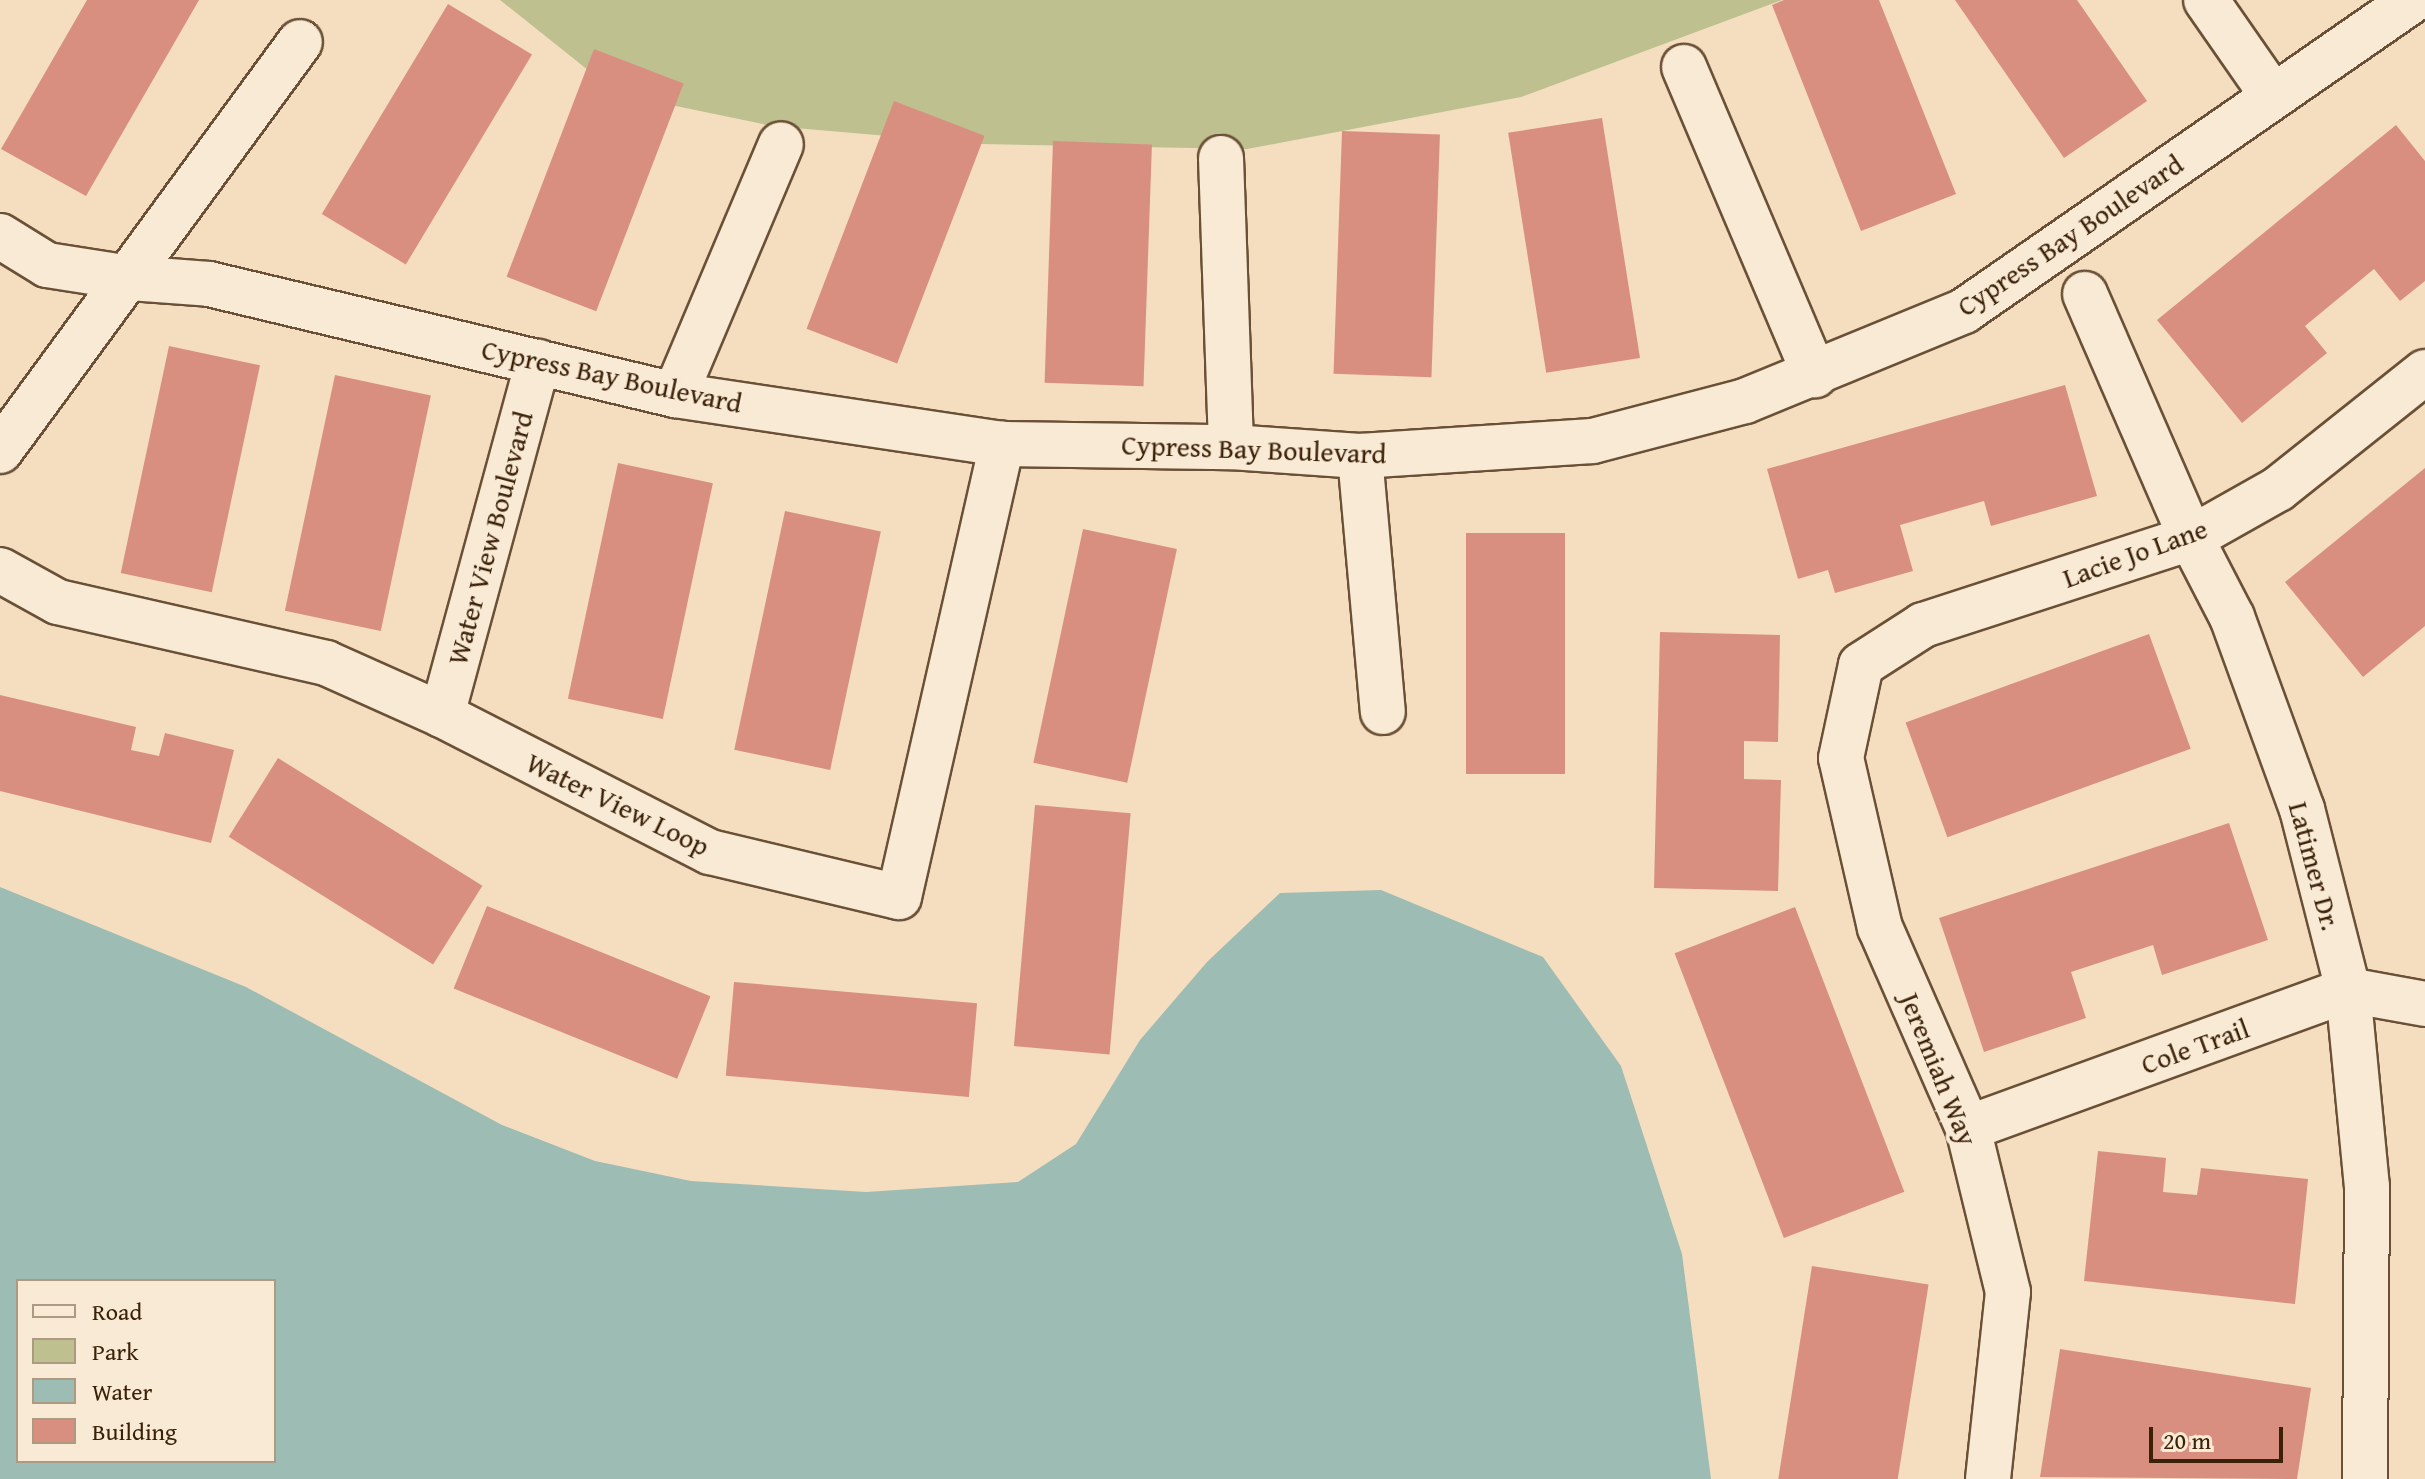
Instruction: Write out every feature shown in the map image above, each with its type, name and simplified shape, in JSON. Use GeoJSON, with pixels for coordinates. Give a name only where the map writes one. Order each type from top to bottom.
{"type":"FeatureCollection","features":[{"type":"Feature","properties":{"kind":"street"},"geometry":{"type":"LineString","coordinates":[[2206,0],[2272,95]]}},
{"type":"Feature","properties":{"kind":"street","name":"Cypress Bay Boulevard"},"geometry":{"type":"LineString","coordinates":[[0,236],[47,265],[130,278],[209,284],[675,395],[1002,444],[1231,447],[1360,456],[1593,441],[1745,401],[1815,375],[1964,311],[2413,0]]}},
{"type":"Feature","properties":{"kind":"street"},"geometry":{"type":"LineString","coordinates":[[0,451],[130,278],[300,42]]}},
{"type":"Feature","properties":{"kind":"street"},"geometry":{"type":"LineString","coordinates":[[1684,67],[1815,375]]}},
{"type":"Feature","properties":{"kind":"street"},"geometry":{"type":"LineString","coordinates":[[675,395],[781,144]]}},
{"type":"Feature","properties":{"kind":"street"},"geometry":{"type":"LineString","coordinates":[[1221,158],[1231,447]]}},
{"type":"Feature","properties":{"kind":"street","name":"Latimer Dr."},"geometry":{"type":"LineString","coordinates":[[2085,294],[2191,538],[2232,617],[2302,809],[2348,990],[2367,1186],[2365,1479]]}},
{"type":"Feature","properties":{"kind":"street","name":"Water View Boulevard"},"geometry":{"type":"LineString","coordinates":[[442,715],[538,362]]}},
{"type":"Feature","properties":{"kind":"street","name":"Lacie Jo Lane"},"geometry":{"type":"LineString","coordinates":[[1861,665],[1923,625],[2191,538],[2278,489],[2425,372]]}},
{"type":"Feature","properties":{"kind":"street","name":"Water View Loop"},"geometry":{"type":"LineString","coordinates":[[0,570],[58,602],[326,663],[442,715],[710,852],[899,897],[1002,444]]}},
{"type":"Feature","properties":{"kind":"street"},"geometry":{"type":"LineString","coordinates":[[1360,456],[1383,712]]}},
{"type":"Feature","properties":{"kind":"street","name":"Jeremiah Way"},"geometry":{"type":"LineString","coordinates":[[1861,665],[1841,758],[1880,928],[1968,1128],[2008,1292],[1988,1479]]}},
{"type":"Feature","properties":{"kind":"street"},"geometry":{"type":"LineString","coordinates":[[2348,990],[2425,1004]]}},
{"type":"Feature","properties":{"kind":"street","name":"Cole Trail"},"geometry":{"type":"LineString","coordinates":[[1968,1128],[2348,990]]}},
{"type":"Feature","properties":{"kind":"green space"},"geometry":{"type":"Polygon","coordinates":[[[500,0],[1782,0],[1521,97],[1247,149],[980,144],[772,126],[618,94],[500,0]]]}},
{"type":"Feature","properties":{"kind":"water"},"geometry":{"type":"Polygon","coordinates":[[[0,887],[246,987],[502,1125],[595,1161],[691,1181],[866,1192],[1018,1182],[1076,1144],[1140,1040],[1207,962],[1280,893],[1381,890],[1543,957],[1621,1066],[1682,1254],[1711,1479],[0,1479],[0,887]]]}},
{"type":"Feature","properties":{"kind":"building"},"geometry":{"type":"Polygon","coordinates":[[[87,0],[199,0],[86,196],[1,149],[87,0]]]}},
{"type":"Feature","properties":{"kind":"building"},"geometry":{"type":"Polygon","coordinates":[[[1784,0],[1879,0],[1956,194],[1861,231],[1772,5],[1784,0]]]}},
{"type":"Feature","properties":{"kind":"building"},"geometry":{"type":"Polygon","coordinates":[[[1955,0],[2077,0],[2147,101],[2064,158],[1955,0]]]}},
{"type":"Feature","properties":{"kind":"building"},"geometry":{"type":"Polygon","coordinates":[[[448,4],[532,54],[406,264],[322,214],[448,4]]]}},
{"type":"Feature","properties":{"kind":"building"},"geometry":{"type":"Polygon","coordinates":[[[594,49],[684,83],[596,311],[507,277],[594,49]]]}},
{"type":"Feature","properties":{"kind":"building"},"geometry":{"type":"Polygon","coordinates":[[[894,101],[985,136],[897,364],[807,329],[894,101]]]}},
{"type":"Feature","properties":{"kind":"building"},"geometry":{"type":"Polygon","coordinates":[[[1602,118],[1640,358],[1546,373],[1508,133],[1602,118]]]}},
{"type":"Feature","properties":{"kind":"building"},"geometry":{"type":"Polygon","coordinates":[[[2396,125],[2425,161],[2425,281],[2400,301],[2374,269],[2305,326],[2327,353],[2242,423],[2157,320],[2396,125]]]}},
{"type":"Feature","properties":{"kind":"building"},"geometry":{"type":"Polygon","coordinates":[[[1342,131],[1440,134],[1431,377],[1334,374],[1342,131]]]}},
{"type":"Feature","properties":{"kind":"building"},"geometry":{"type":"Polygon","coordinates":[[[1053,141],[1152,144],[1143,386],[1045,383],[1053,141]]]}},
{"type":"Feature","properties":{"kind":"building"},"geometry":{"type":"Polygon","coordinates":[[[169,346],[260,365],[212,592],[121,573],[169,346]]]}},
{"type":"Feature","properties":{"kind":"building"},"geometry":{"type":"Polygon","coordinates":[[[335,375],[431,395],[381,631],[285,611],[335,375]]]}},
{"type":"Feature","properties":{"kind":"building"},"geometry":{"type":"Polygon","coordinates":[[[2065,385],[2097,496],[1991,526],[1984,501],[1900,525],[1913,571],[1835,593],[1828,570],[1798,579],[1767,469],[2065,385]]]}},
{"type":"Feature","properties":{"kind":"building"},"geometry":{"type":"Polygon","coordinates":[[[618,463],[713,483],[663,719],[568,699],[618,463]]]}},
{"type":"Feature","properties":{"kind":"building"},"geometry":{"type":"Polygon","coordinates":[[[2425,468],[2425,626],[2363,677],[2285,582],[2425,468]]]}},
{"type":"Feature","properties":{"kind":"building"},"geometry":{"type":"Polygon","coordinates":[[[785,511],[881,531],[830,770],[734,750],[785,511]]]}},
{"type":"Feature","properties":{"kind":"building"},"geometry":{"type":"Polygon","coordinates":[[[1083,529],[1177,549],[1127,783],[1033,763],[1083,529]]]}},
{"type":"Feature","properties":{"kind":"building"},"geometry":{"type":"Polygon","coordinates":[[[1466,533],[1565,533],[1565,774],[1466,774],[1466,533]]]}},
{"type":"Feature","properties":{"kind":"building"},"geometry":{"type":"Polygon","coordinates":[[[1660,632],[1780,635],[1778,742],[1744,741],[1744,779],[1781,780],[1778,891],[1654,888],[1660,632]]]}},
{"type":"Feature","properties":{"kind":"building"},"geometry":{"type":"Polygon","coordinates":[[[2149,634],[2191,749],[1947,837],[1906,723],[2149,634]]]}},
{"type":"Feature","properties":{"kind":"building"},"geometry":{"type":"Polygon","coordinates":[[[0,695],[136,727],[131,750],[159,756],[165,733],[234,750],[211,843],[0,791],[0,695]]]}},
{"type":"Feature","properties":{"kind":"building"},"geometry":{"type":"Polygon","coordinates":[[[278,758],[482,886],[433,965],[229,837],[278,758]]]}},
{"type":"Feature","properties":{"kind":"building"},"geometry":{"type":"Polygon","coordinates":[[[1035,805],[1131,813],[1110,1054],[1014,1046],[1035,805]]]}},
{"type":"Feature","properties":{"kind":"building"},"geometry":{"type":"Polygon","coordinates":[[[2229,823],[2268,940],[2162,975],[2153,945],[2071,972],[2086,1018],[1984,1052],[1939,918],[2229,823]]]}},
{"type":"Feature","properties":{"kind":"building"},"geometry":{"type":"Polygon","coordinates":[[[487,906],[710,996],[677,1079],[454,989],[487,906]]]}},
{"type":"Feature","properties":{"kind":"building"},"geometry":{"type":"Polygon","coordinates":[[[1795,907],[1904,1192],[1784,1238],[1675,953],[1795,907]]]}},
{"type":"Feature","properties":{"kind":"building"},"geometry":{"type":"Polygon","coordinates":[[[734,982],[977,1003],[969,1097],[726,1076],[734,982]]]}},
{"type":"Feature","properties":{"kind":"building"},"geometry":{"type":"Polygon","coordinates":[[[2098,1151],[2166,1158],[2163,1192],[2197,1195],[2201,1168],[2308,1179],[2295,1304],[2084,1281],[2098,1151]]]}},
{"type":"Feature","properties":{"kind":"building"},"geometry":{"type":"Polygon","coordinates":[[[1812,1266],[1929,1284],[1898,1479],[1778,1479],[1812,1266]]]}},
{"type":"Feature","properties":{"kind":"building"},"geometry":{"type":"Polygon","coordinates":[[[2060,1349],[2311,1388],[2297,1479],[2040,1477],[2060,1349]]]}}]}
